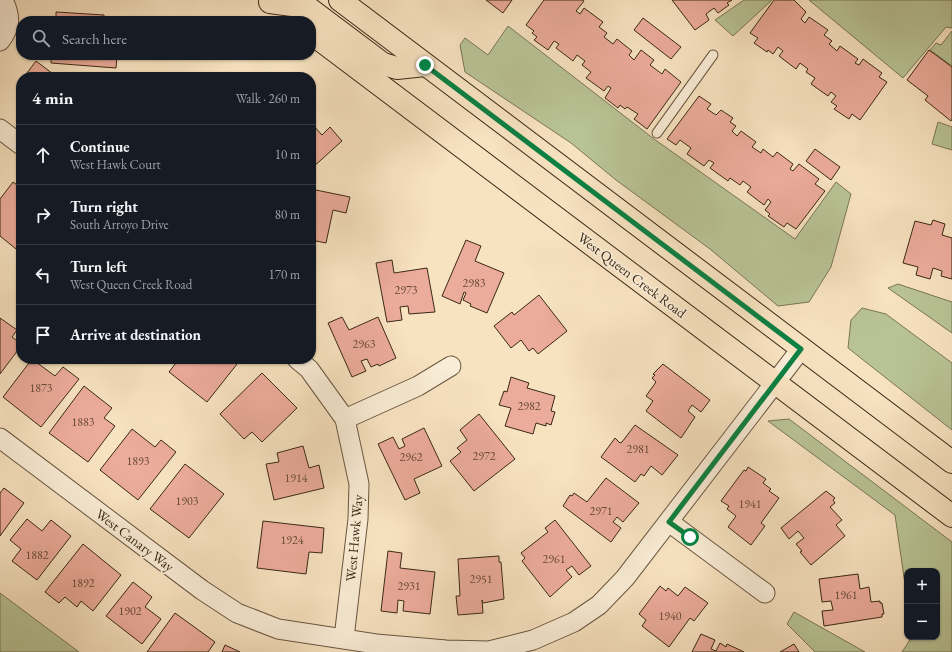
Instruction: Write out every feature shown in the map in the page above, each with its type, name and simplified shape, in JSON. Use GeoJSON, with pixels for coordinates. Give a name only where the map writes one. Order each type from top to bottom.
{"type":"FeatureCollection","features":[{"type":"Feature","properties":{"kind":"main road"},"geometry":{"type":"LineString","coordinates":[[340,0],[952,462]]}},
{"type":"Feature","properties":{"kind":"main road"},"geometry":{"type":"LineString","coordinates":[[268,1],[307,7],[383,64],[397,68],[425,65]]}},
{"type":"Feature","properties":{"kind":"main road"},"geometry":{"type":"LineString","coordinates":[[268,1],[288,16]]}},
{"type":"Feature","properties":{"kind":"main road","name":"West Queen Creek Road"},"geometry":{"type":"LineString","coordinates":[[316,37],[952,516]]}},
{"type":"Feature","properties":{"kind":"street"},"geometry":{"type":"LineString","coordinates":[[0,41],[8,32],[6,6]]}},
{"type":"Feature","properties":{"kind":"street"},"geometry":{"type":"LineString","coordinates":[[0,129],[16,140]]}},
{"type":"Feature","properties":{"kind":"street","name":"West Canary Way"},"geometry":{"type":"LineString","coordinates":[[0,438],[202,590],[236,613],[278,629],[446,650],[489,651],[533,640],[574,622],[599,605],[625,578],[801,349]]}},
{"type":"Feature","properties":{"kind":"street","name":"West Hawk Way"},"geometry":{"type":"LineString","coordinates":[[303,364],[309,369],[345,419],[359,484],[358,519],[344,638]]}},
{"type":"Feature","properties":{"kind":"street"},"geometry":{"type":"LineString","coordinates":[[345,419],[418,386],[451,366]]}},
{"type":"Feature","properties":{"kind":"street"},"geometry":{"type":"LineString","coordinates":[[669,522],[765,593]]}},
{"type":"Feature","properties":{"kind":"lane"},"geometry":{"type":"LineString","coordinates":[[657,132],[713,55]]}},
{"type":"Feature","properties":{"kind":"green space"},"geometry":{"type":"Polygon","coordinates":[[[744,0],[772,0],[733,36],[715,20],[744,0]]]}},
{"type":"Feature","properties":{"kind":"green space"},"geometry":{"type":"Polygon","coordinates":[[[809,0],[952,0],[952,28],[946,27],[903,78],[809,0]]]}},
{"type":"Feature","properties":{"kind":"green space"},"geometry":{"type":"Polygon","coordinates":[[[508,26],[654,139],[795,239],[836,182],[851,194],[831,267],[809,302],[778,306],[710,249],[616,180],[571,143],[465,72],[460,45],[465,38],[488,55],[508,26]]]}},
{"type":"Feature","properties":{"kind":"green space"},"geometry":{"type":"Polygon","coordinates":[[[952,31],[952,66],[930,50],[936,43],[941,45],[952,31]]]}},
{"type":"Feature","properties":{"kind":"green space"},"geometry":{"type":"Polygon","coordinates":[[[938,122],[952,127],[952,150],[932,144],[938,122]]]}},
{"type":"Feature","properties":{"kind":"green space"},"geometry":{"type":"Polygon","coordinates":[[[898,284],[952,302],[952,333],[888,288],[898,284]]]}},
{"type":"Feature","properties":{"kind":"green space"},"geometry":{"type":"Polygon","coordinates":[[[862,308],[886,314],[952,363],[952,430],[848,348],[851,320],[862,308]]]}},
{"type":"Feature","properties":{"kind":"green space"},"geometry":{"type":"Polygon","coordinates":[[[789,419],[952,542],[952,652],[902,652],[910,640],[940,640],[940,568],[904,568],[904,577],[895,515],[768,421],[789,419]]]}},
{"type":"Feature","properties":{"kind":"green space"},"geometry":{"type":"Polygon","coordinates":[[[0,593],[79,652],[0,652],[0,593]]]}},
{"type":"Feature","properties":{"kind":"green space"},"geometry":{"type":"Polygon","coordinates":[[[794,612],[865,652],[815,652],[787,624],[794,612]]]}},
{"type":"Feature","properties":{"kind":"building"},"geometry":{"type":"Polygon","coordinates":[[[486,0],[512,0],[503,13],[486,0]]]}},
{"type":"Feature","properties":{"kind":"building"},"geometry":{"type":"Polygon","coordinates":[[[544,0],[584,1],[576,11],[580,14],[584,8],[603,22],[599,27],[607,33],[604,37],[613,44],[617,39],[632,51],[629,55],[634,60],[641,50],[654,60],[650,65],[662,74],[665,69],[681,82],[647,129],[634,119],[638,114],[627,107],[625,109],[620,105],[618,108],[605,98],[611,88],[608,86],[604,91],[586,78],[591,72],[582,65],[585,61],[577,55],[573,61],[556,48],[559,44],[554,41],[548,50],[534,40],[537,37],[532,33],[534,31],[526,25],[544,0]]]}},
{"type":"Feature","properties":{"kind":"building"},"geometry":{"type":"Polygon","coordinates":[[[672,0],[732,0],[727,3],[729,5],[718,13],[714,8],[706,14],[709,20],[695,30],[672,0]]]}},
{"type":"Feature","properties":{"kind":"building"},"geometry":{"type":"Polygon","coordinates":[[[774,0],[794,0],[806,12],[801,19],[805,23],[809,17],[828,30],[824,35],[832,41],[829,44],[837,51],[840,46],[858,59],[855,63],[859,65],[863,59],[882,73],[879,77],[887,82],[860,120],[852,114],[849,119],[834,109],[837,106],[831,102],[836,96],[831,92],[828,96],[811,84],[815,78],[806,72],[808,69],[800,63],[796,69],[779,56],[783,51],[778,47],[773,54],[768,50],[767,52],[754,43],[758,38],[750,33],[774,0]]]}},
{"type":"Feature","properties":{"kind":"building"},"geometry":{"type":"Polygon","coordinates":[[[56,12],[104,15],[104,16],[56,16],[56,12]]]}},
{"type":"Feature","properties":{"kind":"building"},"geometry":{"type":"Polygon","coordinates":[[[643,18],[681,47],[671,59],[634,30],[643,18]]]}},
{"type":"Feature","properties":{"kind":"building"},"geometry":{"type":"Polygon","coordinates":[[[929,50],[952,67],[951,121],[925,100],[928,96],[907,80],[929,50]]]}},
{"type":"Feature","properties":{"kind":"building"},"geometry":{"type":"Polygon","coordinates":[[[51,60],[117,60],[116,68],[51,63],[51,60]]]}},
{"type":"Feature","properties":{"kind":"building"},"geometry":{"type":"Polygon","coordinates":[[[36,61],[50,72],[28,72],[36,61]]]}},
{"type":"Feature","properties":{"kind":"building"},"geometry":{"type":"Polygon","coordinates":[[[699,96],[711,104],[707,109],[716,115],[721,110],[733,118],[730,122],[736,126],[732,131],[737,136],[741,131],[756,142],[752,147],[761,153],[763,149],[773,157],[777,152],[793,164],[790,169],[793,171],[799,164],[819,179],[815,184],[825,191],[796,229],[787,223],[784,227],[768,216],[770,214],[765,210],[771,202],[768,199],[764,205],[747,192],[751,187],[743,181],[740,185],[730,178],[728,181],[710,168],[714,163],[709,160],[704,166],[687,154],[691,148],[680,140],[676,145],[667,139],[699,96]]]}},
{"type":"Feature","properties":{"kind":"building"},"geometry":{"type":"Polygon","coordinates":[[[330,127],[342,141],[316,164],[316,128],[322,135],[330,127]]]}},
{"type":"Feature","properties":{"kind":"building"},"geometry":{"type":"Polygon","coordinates":[[[815,149],[840,167],[831,180],[806,161],[815,149]]]}},
{"type":"Feature","properties":{"kind":"building"},"geometry":{"type":"Polygon","coordinates":[[[13,182],[16,184],[16,249],[0,236],[0,199],[13,182]]]}},
{"type":"Feature","properties":{"kind":"building"},"geometry":{"type":"Polygon","coordinates":[[[316,190],[350,197],[346,213],[333,210],[326,243],[316,241],[316,190]]]}},
{"type":"Feature","properties":{"kind":"building"},"geometry":{"type":"Polygon","coordinates":[[[933,220],[945,224],[942,235],[952,238],[952,279],[941,276],[942,271],[933,268],[930,279],[916,275],[918,267],[903,263],[915,221],[931,225],[933,220]]]}},
{"type":"Feature","properties":{"kind":"building"},"geometry":{"type":"Polygon","coordinates":[[[466,240],[481,246],[475,261],[504,273],[487,313],[470,306],[471,304],[463,300],[466,293],[464,292],[460,304],[442,296],[466,240]]]}},
{"type":"Feature","properties":{"kind":"building"},"geometry":{"type":"Polygon","coordinates":[[[392,260],[394,273],[427,268],[435,312],[409,314],[408,306],[400,307],[402,320],[387,322],[376,263],[392,260]]]}},
{"type":"Feature","properties":{"kind":"building"},"geometry":{"type":"Polygon","coordinates":[[[539,295],[567,331],[538,354],[533,348],[529,351],[521,340],[511,348],[494,326],[512,312],[514,315],[539,295]]]}},
{"type":"Feature","properties":{"kind":"building"},"geometry":{"type":"Polygon","coordinates":[[[342,317],[349,330],[378,317],[396,358],[379,366],[378,364],[371,367],[367,359],[361,361],[366,371],[352,377],[328,323],[342,317]]]}},
{"type":"Feature","properties":{"kind":"building"},"geometry":{"type":"Polygon","coordinates":[[[0,318],[16,329],[12,337],[16,340],[16,353],[0,374],[0,318]]]}},
{"type":"Feature","properties":{"kind":"building"},"geometry":{"type":"Polygon","coordinates":[[[28,364],[39,364],[55,376],[63,367],[79,379],[41,427],[3,397],[28,364]]]}},
{"type":"Feature","properties":{"kind":"building"},"geometry":{"type":"Polygon","coordinates":[[[175,364],[237,364],[207,402],[169,372],[175,364]]]}},
{"type":"Feature","properties":{"kind":"building"},"geometry":{"type":"Polygon","coordinates":[[[663,364],[710,400],[701,412],[692,405],[688,411],[695,417],[681,438],[646,411],[653,401],[646,396],[656,382],[652,378],[655,375],[653,374],[663,364]]]}},
{"type":"Feature","properties":{"kind":"building"},"geometry":{"type":"Polygon","coordinates":[[[262,373],[297,408],[262,442],[252,432],[244,439],[220,414],[262,373]]]}},
{"type":"Feature","properties":{"kind":"building"},"geometry":{"type":"Polygon","coordinates":[[[511,377],[529,383],[527,388],[555,396],[551,411],[555,412],[551,425],[546,423],[546,426],[536,423],[533,434],[505,426],[511,408],[499,405],[504,391],[507,392],[511,377]]]}},
{"type":"Feature","properties":{"kind":"building"},"geometry":{"type":"Polygon","coordinates":[[[84,386],[112,408],[104,418],[115,426],[88,462],[49,433],[84,386]]]}},
{"type":"Feature","properties":{"kind":"building"},"geometry":{"type":"Polygon","coordinates":[[[479,414],[515,459],[474,491],[450,461],[461,452],[457,448],[467,440],[460,430],[479,414]]]}},
{"type":"Feature","properties":{"kind":"building"},"geometry":{"type":"Polygon","coordinates":[[[635,425],[678,455],[662,475],[651,466],[644,476],[641,474],[635,482],[601,457],[615,438],[620,443],[622,442],[635,425]]]}},
{"type":"Feature","properties":{"kind":"building"},"geometry":{"type":"Polygon","coordinates":[[[424,428],[442,466],[414,479],[420,493],[405,500],[378,444],[393,437],[399,449],[405,446],[402,439],[424,428]]]}},
{"type":"Feature","properties":{"kind":"building"},"geometry":{"type":"Polygon","coordinates":[[[132,429],[155,447],[161,440],[176,452],[138,500],[100,470],[132,429]]]}},
{"type":"Feature","properties":{"kind":"building"},"geometry":{"type":"Polygon","coordinates":[[[303,446],[309,468],[319,465],[324,488],[274,500],[266,464],[279,462],[277,453],[303,446]]]}},
{"type":"Feature","properties":{"kind":"building"},"geometry":{"type":"Polygon","coordinates":[[[185,464],[224,494],[189,538],[150,509],[185,464]]]}},
{"type":"Feature","properties":{"kind":"building"},"geometry":{"type":"Polygon","coordinates":[[[748,467],[766,479],[763,483],[771,489],[769,491],[779,498],[761,523],[765,526],[751,545],[728,527],[736,516],[727,509],[729,506],[721,501],[744,470],[746,471],[748,467]]]}},
{"type":"Feature","properties":{"kind":"building"},"geometry":{"type":"Polygon","coordinates":[[[606,478],[639,503],[623,522],[617,517],[613,522],[621,528],[611,542],[563,506],[570,495],[572,496],[574,493],[587,502],[606,478]]]}},
{"type":"Feature","properties":{"kind":"building"},"geometry":{"type":"Polygon","coordinates":[[[4,488],[24,503],[0,536],[0,493],[4,488]]]}},
{"type":"Feature","properties":{"kind":"building"},"geometry":{"type":"Polygon","coordinates":[[[826,491],[835,498],[833,500],[835,503],[830,507],[842,520],[836,525],[845,536],[811,565],[800,552],[802,551],[796,544],[804,538],[798,531],[789,539],[781,528],[826,491]]]}},
{"type":"Feature","properties":{"kind":"building"},"geometry":{"type":"Polygon","coordinates":[[[27,519],[42,531],[51,520],[71,536],[37,580],[12,561],[21,549],[10,540],[27,519]]]}},
{"type":"Feature","properties":{"kind":"building"},"geometry":{"type":"Polygon","coordinates":[[[555,520],[591,566],[579,575],[572,566],[566,570],[572,577],[550,597],[522,561],[525,558],[521,553],[548,532],[545,528],[555,520]]]}},
{"type":"Feature","properties":{"kind":"building"},"geometry":{"type":"Polygon","coordinates":[[[263,521],[324,528],[322,553],[309,552],[306,574],[257,568],[263,521]]]}},
{"type":"Feature","properties":{"kind":"building"},"geometry":{"type":"Polygon","coordinates":[[[83,544],[121,575],[93,611],[81,601],[77,607],[65,597],[59,603],[45,592],[83,544]]]}},
{"type":"Feature","properties":{"kind":"building"},"geometry":{"type":"Polygon","coordinates":[[[388,551],[402,553],[400,568],[435,572],[430,614],[403,611],[404,601],[398,600],[397,613],[381,611],[388,551]]]}},
{"type":"Feature","properties":{"kind":"building"},"geometry":{"type":"Polygon","coordinates":[[[499,556],[499,562],[501,562],[504,599],[483,603],[482,600],[483,613],[458,615],[456,596],[460,596],[458,559],[499,556]]]}},
{"type":"Feature","properties":{"kind":"building"},"geometry":{"type":"Polygon","coordinates":[[[858,574],[860,589],[869,587],[871,602],[880,601],[880,603],[882,603],[884,614],[882,614],[882,617],[824,626],[822,611],[833,610],[831,601],[822,602],[819,579],[858,574]]]}},
{"type":"Feature","properties":{"kind":"building"},"geometry":{"type":"Polygon","coordinates":[[[133,582],[152,597],[145,607],[161,619],[142,644],[106,616],[133,582]]]}},
{"type":"Feature","properties":{"kind":"building"},"geometry":{"type":"Polygon","coordinates":[[[660,586],[666,591],[668,588],[678,596],[685,587],[708,603],[694,621],[690,618],[669,647],[642,626],[646,620],[639,614],[660,586]]]}},
{"type":"Feature","properties":{"kind":"building"},"geometry":{"type":"Polygon","coordinates":[[[175,613],[215,642],[208,652],[147,652],[175,613]]]}},
{"type":"Feature","properties":{"kind":"building"},"geometry":{"type":"Polygon","coordinates":[[[701,634],[715,640],[711,649],[716,651],[720,643],[726,647],[727,644],[744,652],[692,652],[701,634]]]}},
{"type":"Feature","properties":{"kind":"building"},"geometry":{"type":"Polygon","coordinates":[[[794,644],[799,652],[780,652],[794,644]]]}},
{"type":"Feature","properties":{"kind":"building"},"geometry":{"type":"Polygon","coordinates":[[[225,645],[240,652],[222,652],[225,645]]]}},
{"type":"Feature","properties":{"kind":"route"},"geometry":{"type":"LineString","coordinates":[[425,65],[801,349],[752,411],[669,522],[690,537]]}}]}
